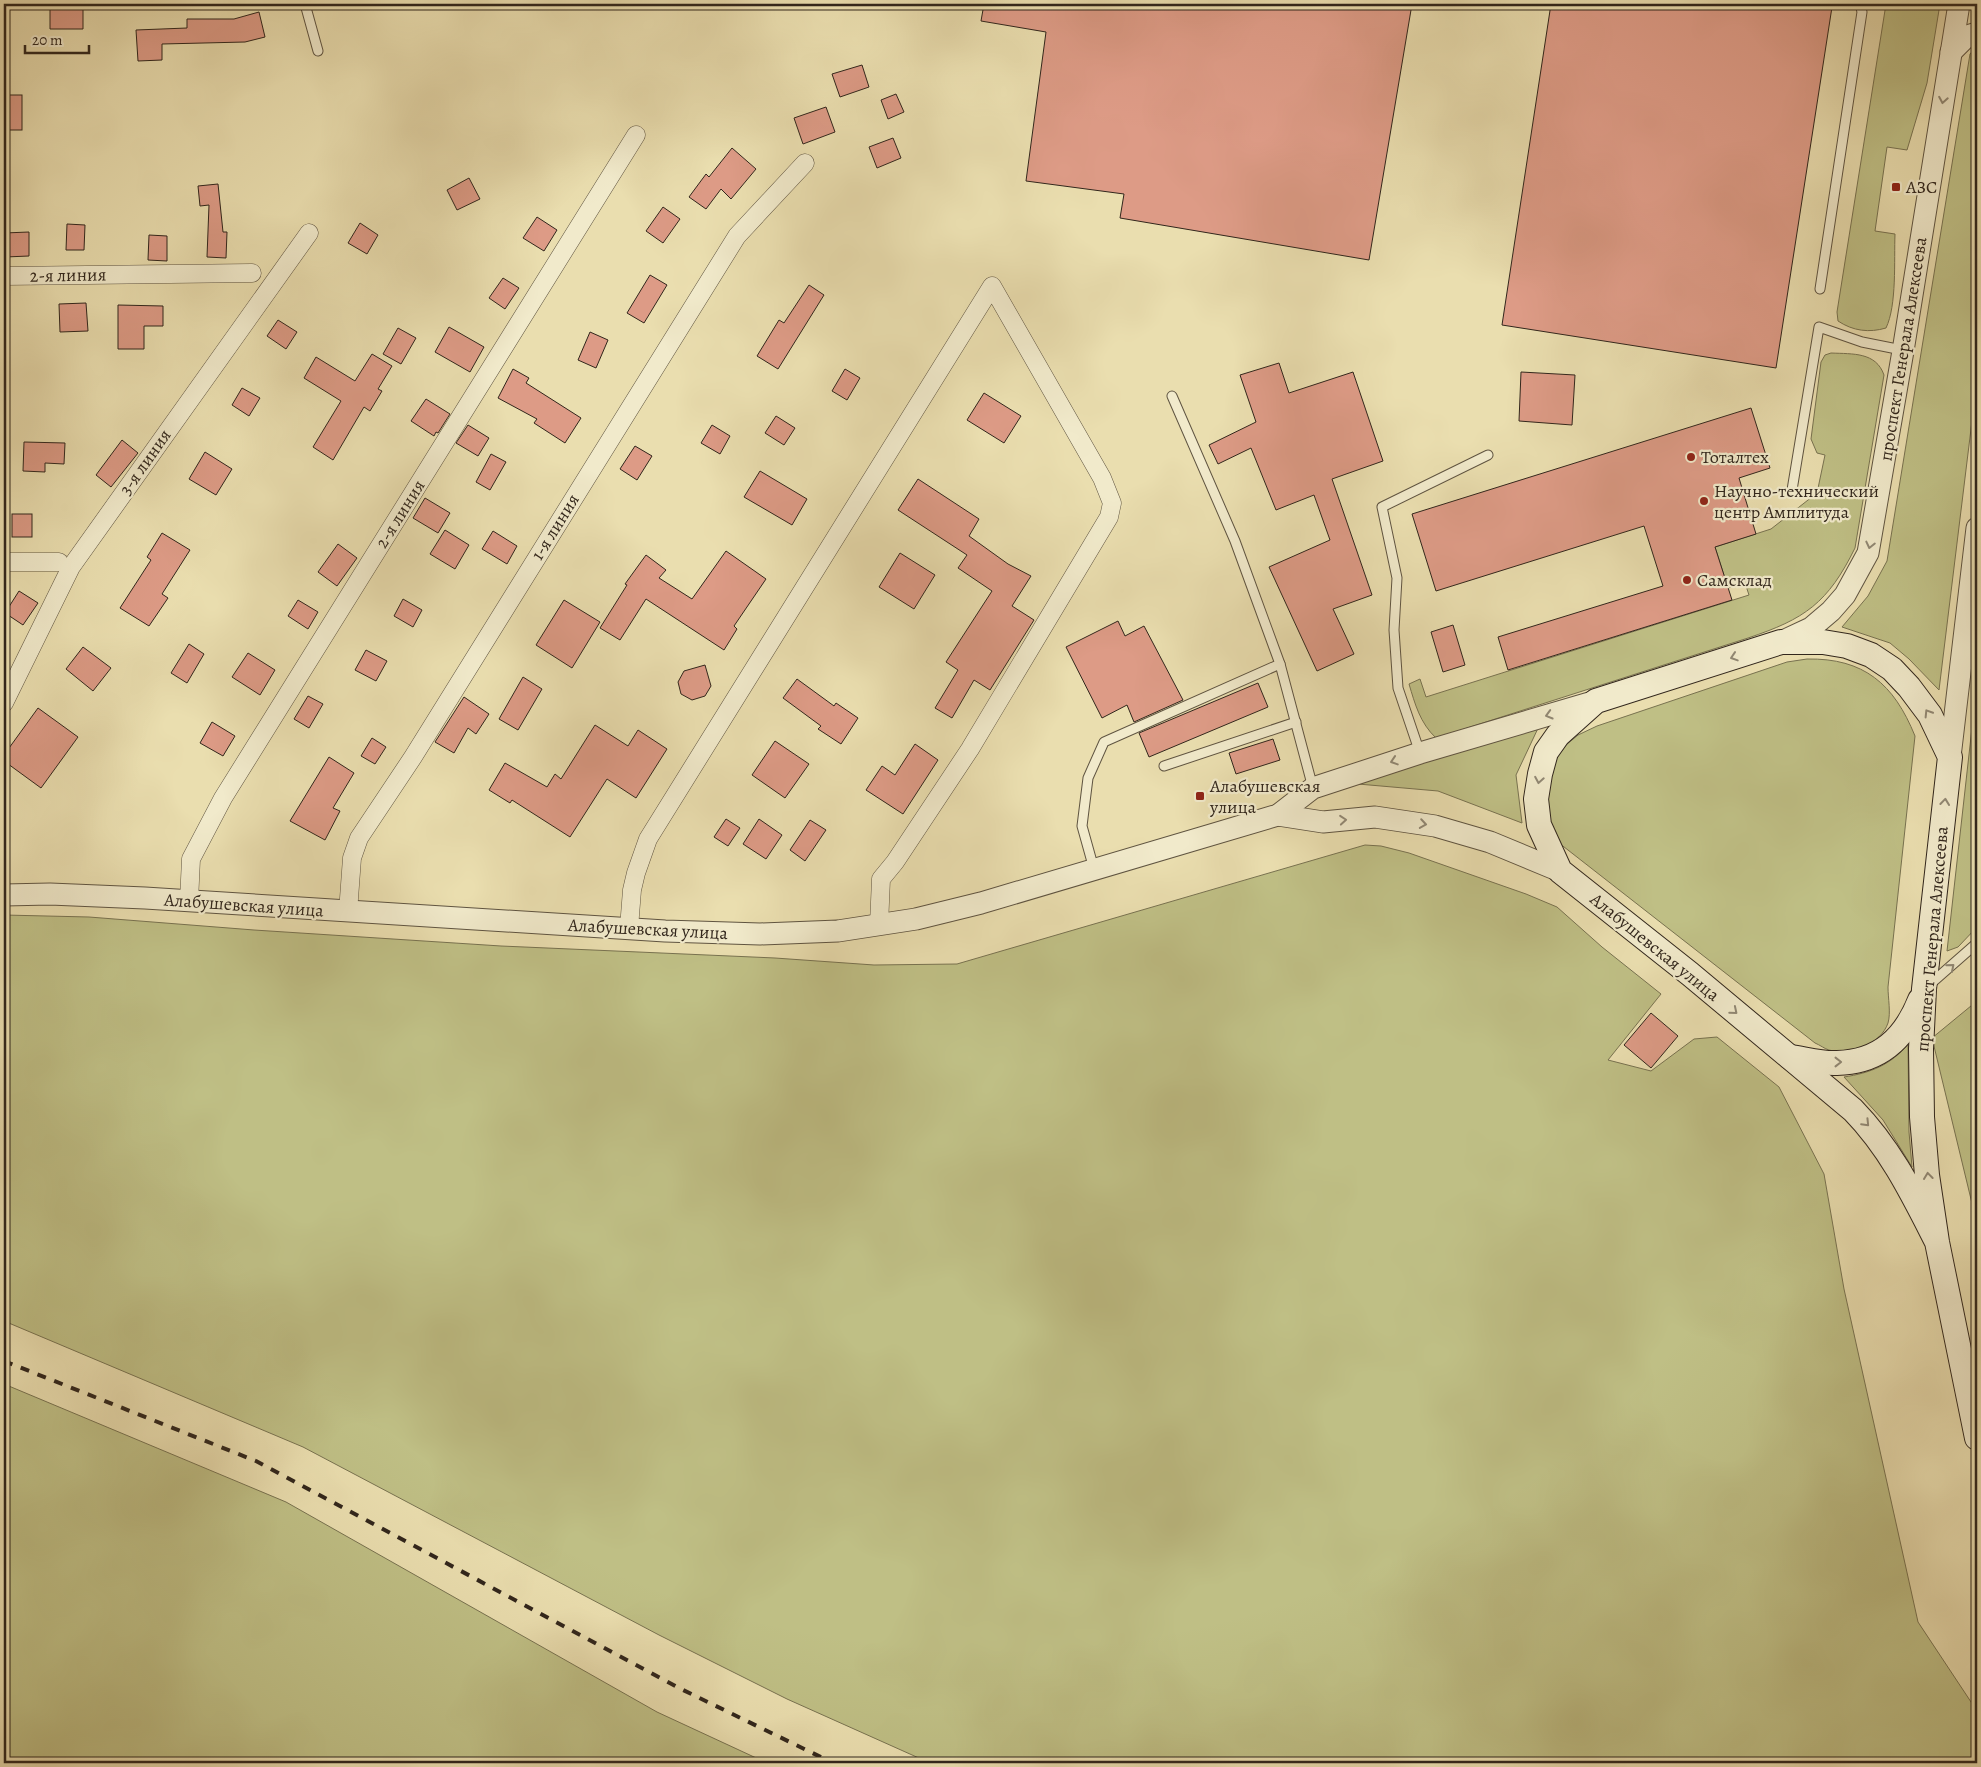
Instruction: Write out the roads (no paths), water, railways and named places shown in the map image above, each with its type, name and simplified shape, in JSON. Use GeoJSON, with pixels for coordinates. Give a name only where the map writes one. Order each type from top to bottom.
{"type":"FeatureCollection","features":[{"type":"Feature","properties":{"kind":"main road","name":"проспект Генерала Алексеева"},"geometry":{"type":"LineString","coordinates":[[1596,701],[1781,642]]}},
{"type":"Feature","properties":{"kind":"main road"},"geometry":{"type":"LineString","coordinates":[[1781,642],[1823,642],[1847,646],[1871,655],[1892,669],[1909,687],[1930,715],[1950,757]]}},
{"type":"Feature","properties":{"kind":"main road"},"geometry":{"type":"LineString","coordinates":[[1560,871],[1539,825],[1536,799],[1540,774],[1546,752],[1558,735],[1596,701]]}},
{"type":"Feature","properties":{"kind":"main road","name":"проспект Генерала Алексеева"},"geometry":{"type":"LineString","coordinates":[[1950,757],[1924,989],[1921,1049],[1922,1117],[1927,1175],[1937,1242],[1977,1438]]}},
{"type":"Feature","properties":{"kind":"main road","name":"Алабушевская улица"},"geometry":{"type":"LineString","coordinates":[[1560,871],[1690,974],[1854,1110],[1872,1129],[1902,1173],[1937,1242]]}},
{"type":"Feature","properties":{"kind":"main road"},"geometry":{"type":"LineString","coordinates":[[1789,1057],[1835,1063],[1854,1062],[1878,1053],[1898,1039],[1913,1017],[1924,989]]}},
{"type":"Feature","properties":{"kind":"street","name":"проспект Генерала Алексеева"},"geometry":{"type":"LineString","coordinates":[[1781,642],[1811,628],[1831,612],[1849,588],[1868,553],[1959,4]]}},
{"type":"Feature","properties":{"kind":"street"},"geometry":{"type":"LineString","coordinates":[[1952,52],[1967,36],[1977,32]]}},
{"type":"Feature","properties":{"kind":"street","name":"2-я линия"},"geometry":{"type":"LineString","coordinates":[[189,901],[191,859],[223,798],[636,136]]}},
{"type":"Feature","properties":{"kind":"street","name":"1-я линия"},"geometry":{"type":"LineString","coordinates":[[348,912],[352,858],[359,838],[413,757],[737,236],[805,163]]}},
{"type":"Feature","properties":{"kind":"street","name":"3-я линия"},"geometry":{"type":"LineString","coordinates":[[4,704],[71,567],[309,233]]}},
{"type":"Feature","properties":{"kind":"street","name":"2-я линия"},"geometry":{"type":"LineString","coordinates":[[4,276],[252,273]]}},
{"type":"Feature","properties":{"kind":"street"},"geometry":{"type":"LineString","coordinates":[[629,928],[632,890],[648,839],[992,286],[1102,478],[1112,503],[1109,517],[970,750],[895,862],[881,879],[880,926]]}},
{"type":"Feature","properties":{"kind":"street","name":"проспект Генерала Алексеева"},"geometry":{"type":"LineString","coordinates":[[1950,757],[1972,614],[1977,528]]}},
{"type":"Feature","properties":{"kind":"street"},"geometry":{"type":"LineString","coordinates":[[4,562],[58,562]]}},
{"type":"Feature","properties":{"kind":"street","name":"Алабушевская улица"},"geometry":{"type":"LineString","coordinates":[[4,895],[50,894],[189,901],[348,912],[760,934],[830,931],[880,926],[981,903],[1278,814],[1313,788],[1420,753],[1596,701]]}},
{"type":"Feature","properties":{"kind":"street","name":"Алабушевская улица"},"geometry":{"type":"LineString","coordinates":[[1278,814],[1323,822],[1375,817],[1435,826],[1490,842],[1560,871]]}},
{"type":"Feature","properties":{"kind":"lane"},"geometry":{"type":"LineString","coordinates":[[305,4],[318,51]]}},
{"type":"Feature","properties":{"kind":"lane"},"geometry":{"type":"LineString","coordinates":[[1820,289],[1862,12],[1860,4]]}},
{"type":"Feature","properties":{"kind":"lane"},"geometry":{"type":"LineString","coordinates":[[1792,490],[1819,327],[1862,342],[1903,351]]}},
{"type":"Feature","properties":{"kind":"lane"},"geometry":{"type":"LineString","coordinates":[[1172,396],[1235,540],[1280,664],[1313,788]]}},
{"type":"Feature","properties":{"kind":"lane"},"geometry":{"type":"LineString","coordinates":[[1420,753],[1398,688],[1394,630],[1397,578],[1382,507],[1488,455]]}},
{"type":"Feature","properties":{"kind":"lane"},"geometry":{"type":"LineString","coordinates":[[1095,870],[1082,826],[1088,778],[1104,742],[1280,664]]}},
{"type":"Feature","properties":{"kind":"lane"},"geometry":{"type":"LineString","coordinates":[[1164,766],[1296,722]]}},
{"type":"Feature","properties":{"kind":"lane"},"geometry":{"type":"LineString","coordinates":[[1924,989],[1977,943]]}},
{"type":"Feature","properties":{"kind":"railway"},"geometry":{"type":"LineString","coordinates":[[4,1361],[256,1461],[679,1688],[833,1763]]}},
{"type":"Feature","properties":{"kind":"place","name":"АЗС"},"geometry":{"type":"Point","coordinates":[1896,187]}},
{"type":"Feature","properties":{"kind":"place","name":"Тоталтех"},"geometry":{"type":"Point","coordinates":[1691,457]}},
{"type":"Feature","properties":{"kind":"place","name":"Научно-технический центр Амплитуда"},"geometry":{"type":"Point","coordinates":[1704,501]}},
{"type":"Feature","properties":{"kind":"place","name":"Самсклад"},"geometry":{"type":"Point","coordinates":[1687,580]}},
{"type":"Feature","properties":{"kind":"place","name":"Алабушевская улица"},"geometry":{"type":"Point","coordinates":[1200,796]}}]}
